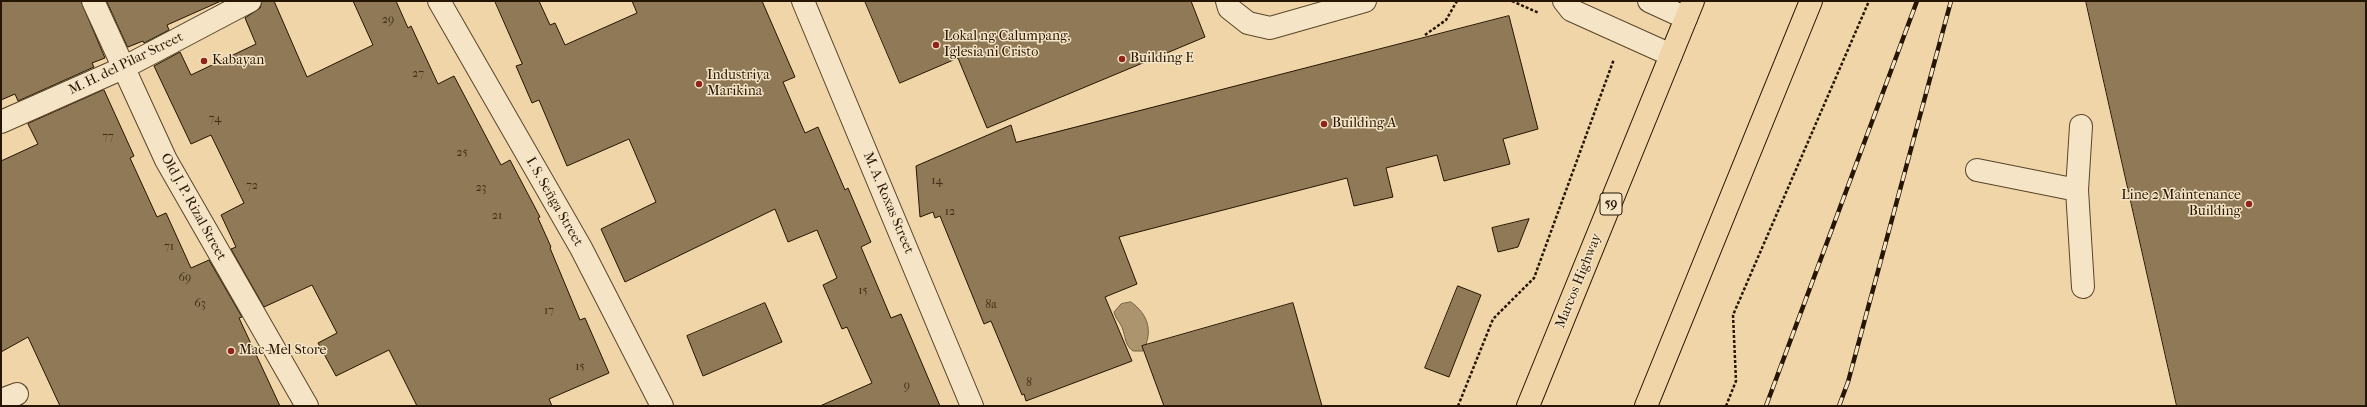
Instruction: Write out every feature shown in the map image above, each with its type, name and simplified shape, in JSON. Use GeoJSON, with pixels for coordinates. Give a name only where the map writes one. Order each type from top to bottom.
{"type":"FeatureCollection","features":[{"type":"Feature","properties":{"kind":"main road"},"geometry":{"type":"LineString","coordinates":[[1646,406],[1811,1]]}},
{"type":"Feature","properties":{"kind":"main road","name":"Marcos Highway"},"geometry":{"type":"LineString","coordinates":[[1528,406],[1689,10]]}},
{"type":"Feature","properties":{"kind":"street","name":"Old J. P. Rizal Street"},"geometry":{"type":"LineString","coordinates":[[93,1],[122,68],[166,160],[307,406]]}},
{"type":"Feature","properties":{"kind":"street","name":"M. H. del Pilar Street"},"geometry":{"type":"LineString","coordinates":[[1,122],[122,68],[250,1]]}},
{"type":"Feature","properties":{"kind":"street","name":"I. S. Señga Street"},"geometry":{"type":"LineString","coordinates":[[439,1],[580,248],[662,406]]}},
{"type":"Feature","properties":{"kind":"street","name":"M. A. Roxas Street"},"geometry":{"type":"LineString","coordinates":[[803,1],[972,406]]}},
{"type":"Feature","properties":{"kind":"street"},"geometry":{"type":"LineString","coordinates":[[1227,1],[1230,8],[1248,23],[1270,28],[1365,1]]}},
{"type":"Feature","properties":{"kind":"street"},"geometry":{"type":"LineString","coordinates":[[1564,1],[1571,10],[1671,55]]}},
{"type":"Feature","properties":{"kind":"street"},"geometry":{"type":"LineString","coordinates":[[1649,1],[1689,10]]}},
{"type":"Feature","properties":{"kind":"street"},"geometry":{"type":"LineString","coordinates":[[2081,126],[2077,190],[2084,287]]}},
{"type":"Feature","properties":{"kind":"street"},"geometry":{"type":"LineString","coordinates":[[1977,170],[2077,190]]}},
{"type":"Feature","properties":{"kind":"path"},"geometry":{"type":"LineString","coordinates":[[1425,35],[1446,20],[1457,1]]}},
{"type":"Feature","properties":{"kind":"path"},"geometry":{"type":"LineString","coordinates":[[1726,406],[1736,381],[1733,315],[1869,1]]}},
{"type":"Feature","properties":{"kind":"path"},"geometry":{"type":"LineString","coordinates":[[1458,406],[1493,319],[1534,278],[1624,35]]}},
{"type":"Feature","properties":{"kind":"shaded area"},"geometry":{"type":"Polygon","coordinates":[[[1131,302],[1142,312],[1148,324],[1148,337],[1143,351],[1133,351],[1128,346],[1122,328],[1114,312],[1121,304],[1131,302]]]}},
{"type":"Feature","properties":{"kind":"building"},"geometry":{"type":"Polygon","coordinates":[[[1,1],[81,1],[105,58],[92,63],[94,67],[18,101],[15,94],[1,100],[1,1]]]}},
{"type":"Feature","properties":{"kind":"building"},"geometry":{"type":"Polygon","coordinates":[[[107,1],[221,1],[167,25],[169,30],[144,43],[143,41],[128,47],[107,1]]]}},
{"type":"Feature","properties":{"kind":"building"},"geometry":{"type":"Polygon","coordinates":[[[262,1],[274,1],[307,77],[373,45],[353,1],[396,1],[408,28],[411,26],[438,84],[454,76],[501,165],[510,160],[540,217],[538,218],[580,320],[585,318],[609,373],[549,399],[552,406],[417,406],[389,350],[336,376],[318,343],[337,333],[312,285],[264,307],[231,249],[236,247],[221,215],[244,203],[211,135],[191,144],[154,66],[180,52],[191,75],[256,44],[245,18],[260,8],[262,1]]]}},
{"type":"Feature","properties":{"kind":"building"},"geometry":{"type":"Polygon","coordinates":[[[495,1],[539,1],[550,25],[555,23],[565,45],[637,13],[632,1],[762,1],[795,77],[783,82],[805,133],[818,127],[845,190],[848,188],[871,242],[861,247],[891,318],[901,314],[940,406],[820,406],[872,383],[847,327],[842,329],[823,285],[837,278],[817,230],[788,242],[775,209],[625,282],[601,229],[656,202],[629,139],[567,166],[539,100],[532,103],[516,66],[522,64],[495,1]]]}},
{"type":"Feature","properties":{"kind":"building"},"geometry":{"type":"Polygon","coordinates":[[[865,1],[1191,1],[1205,37],[987,128],[958,58],[900,83],[865,1]]]}},
{"type":"Feature","properties":{"kind":"building","name":"Line 2 Maintenance Building"},"geometry":{"type":"Polygon","coordinates":[[[2086,1],[2366,1],[2366,406],[2177,406],[2086,1]]]}},
{"type":"Feature","properties":{"kind":"building"},"geometry":{"type":"Polygon","coordinates":[[[1509,16],[1538,129],[1503,139],[1510,164],[1444,181],[1437,155],[1386,168],[1393,197],[1354,206],[1347,178],[1119,237],[1137,284],[1105,297],[1132,361],[1026,401],[1024,394],[1022,395],[991,321],[984,324],[940,216],[935,218],[933,212],[920,217],[916,166],[1011,125],[1016,142],[1509,16]]]}},
{"type":"Feature","properties":{"kind":"building"},"geometry":{"type":"Polygon","coordinates":[[[104,90],[134,156],[130,158],[157,217],[166,213],[191,268],[209,260],[242,317],[239,318],[280,406],[60,406],[28,337],[1,352],[1,161],[38,144],[28,124],[104,90]]]}},
{"type":"Feature","properties":{"kind":"building"},"geometry":{"type":"Polygon","coordinates":[[[1529,219],[1518,247],[1498,252],[1492,228],[1529,219]]]}},
{"type":"Feature","properties":{"kind":"building"},"geometry":{"type":"Polygon","coordinates":[[[1458,286],[1481,295],[1449,377],[1425,368],[1458,286]]]}},
{"type":"Feature","properties":{"kind":"building"},"geometry":{"type":"Polygon","coordinates":[[[765,303],[782,342],[703,376],[687,336],[765,303]]]}},
{"type":"Feature","properties":{"kind":"building"},"geometry":{"type":"Polygon","coordinates":[[[1293,303],[1322,406],[1164,406],[1142,346],[1293,303]]]}},
{"type":"Feature","properties":{"kind":"railway"},"geometry":{"type":"LineString","coordinates":[[1766,406],[1917,1]]}},
{"type":"Feature","properties":{"kind":"railway"},"geometry":{"type":"LineString","coordinates":[[1839,406],[1848,382],[1951,1]]}},
{"type":"Feature","properties":{"kind":"place","name":"Lokal ng Calumpang, Iglesia ni Cristo"},"geometry":{"type":"Point","coordinates":[936,45]}},
{"type":"Feature","properties":{"kind":"place","name":"Building E"},"geometry":{"type":"Point","coordinates":[1122,59]}},
{"type":"Feature","properties":{"kind":"place","name":"Kabayan"},"geometry":{"type":"Point","coordinates":[204,61]}},
{"type":"Feature","properties":{"kind":"place","name":"Industriya Marikina"},"geometry":{"type":"Point","coordinates":[699,84]}},
{"type":"Feature","properties":{"kind":"place","name":"Building A"},"geometry":{"type":"Point","coordinates":[1324,124]}},
{"type":"Feature","properties":{"kind":"place","name":"Line 2 Maintenance Building"},"geometry":{"type":"Point","coordinates":[2249,204]}},
{"type":"Feature","properties":{"kind":"place","name":"Mac-Mel Store"},"geometry":{"type":"Point","coordinates":[231,351]}}]}
